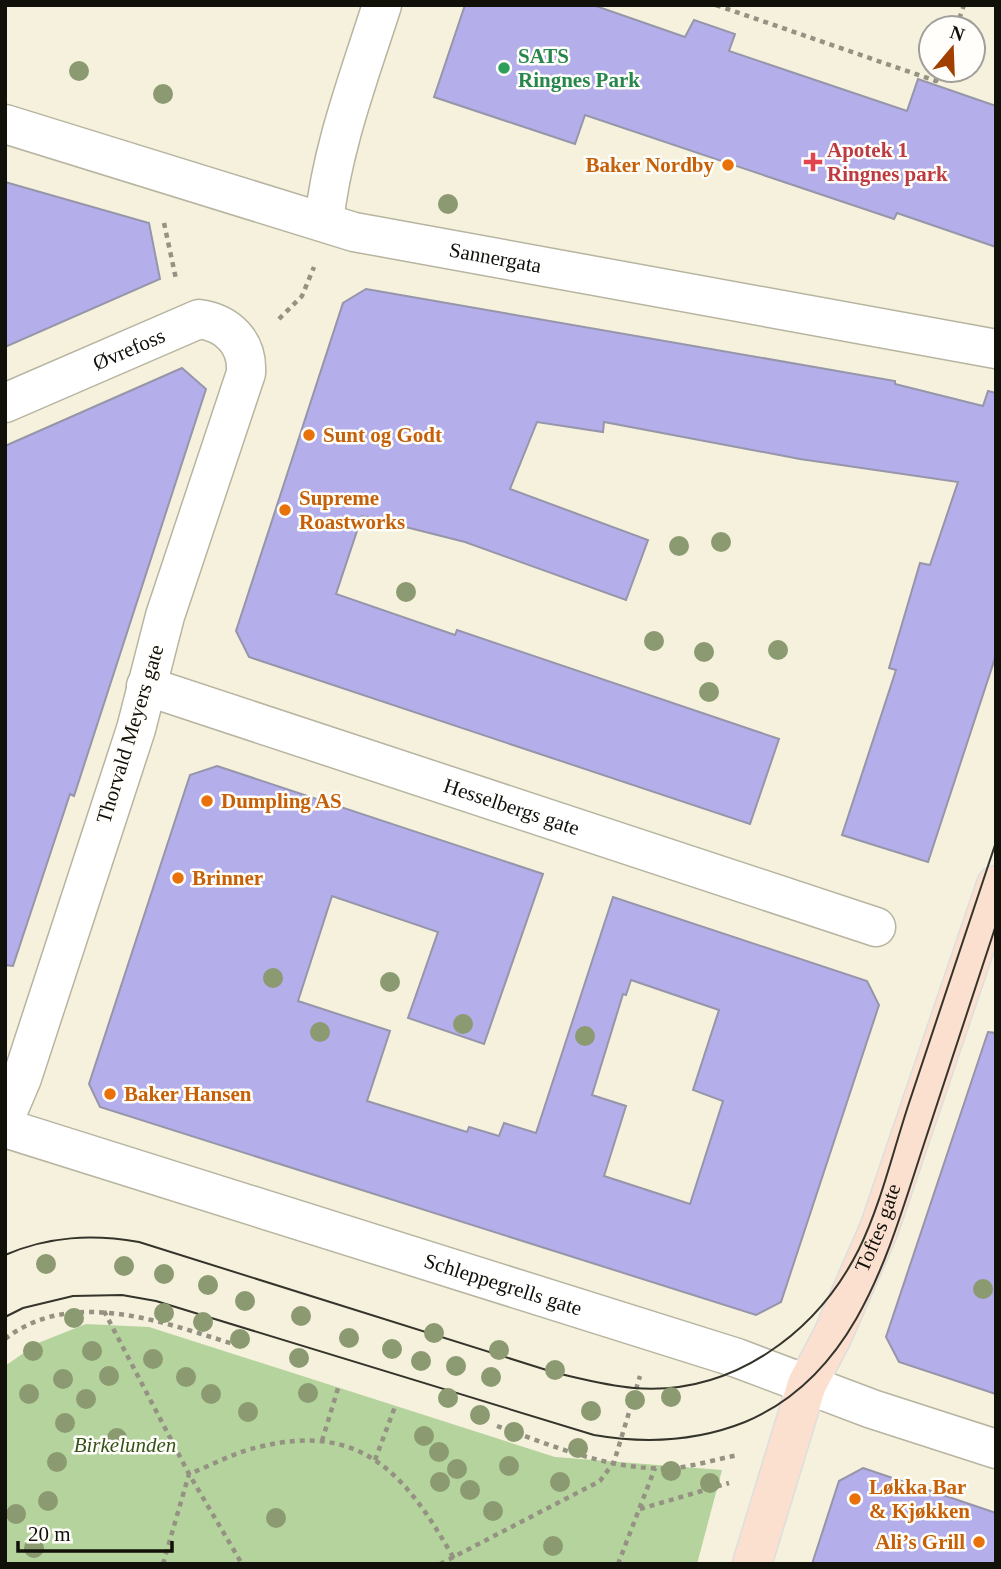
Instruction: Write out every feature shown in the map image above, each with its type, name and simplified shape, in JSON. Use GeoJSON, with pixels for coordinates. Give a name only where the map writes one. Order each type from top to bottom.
{"type":"FeatureCollection","features":[{"type":"Feature","properties":{"kind":"main road","name":"Toftes gate"},"geometry":{"type":"LineString","coordinates":[[752,1564],[807,1384],[861,1275],[880,1229],[996,885]]}},
{"type":"Feature","properties":{"kind":"street"},"geometry":{"type":"LineString","coordinates":[[324,222],[328,181],[338,143],[382,5]]}},
{"type":"Feature","properties":{"kind":"street","name":"Sannergata"},"geometry":{"type":"LineString","coordinates":[[5,124],[324,222],[393,240],[996,349]]}},
{"type":"Feature","properties":{"kind":"street","name":"Øvrefoss"},"geometry":{"type":"LineString","coordinates":[[5,403],[199,319],[220,323],[232,332],[243,349]]}},
{"type":"Feature","properties":{"kind":"street","name":"Thorvald Meyers gate"},"geometry":{"type":"LineString","coordinates":[[5,1118],[22,1077],[136,729],[165,616],[246,373],[243,349]]}},
{"type":"Feature","properties":{"kind":"street","name":"Hesselbergs gate"},"geometry":{"type":"LineString","coordinates":[[146,686],[876,928]]}},
{"type":"Feature","properties":{"kind":"street","name":"Schleppegrells gate"},"geometry":{"type":"LineString","coordinates":[[5,1128],[660,1333],[872,1409],[996,1449]]}},
{"type":"Feature","properties":{"kind":"path"},"geometry":{"type":"LineString","coordinates":[[716,5],[917,74]]}},
{"type":"Feature","properties":{"kind":"path"},"geometry":{"type":"LineString","coordinates":[[163,221],[176,280]]}},
{"type":"Feature","properties":{"kind":"path"},"geometry":{"type":"LineString","coordinates":[[243,349],[303,296],[316,261],[324,222]]}},
{"type":"Feature","properties":{"kind":"path"},"geometry":{"type":"LineString","coordinates":[[5,1339],[20,1327],[54,1316],[104,1311],[167,1324],[243,1347]]}},
{"type":"Feature","properties":{"kind":"path"},"geometry":{"type":"LineString","coordinates":[[104,1311],[189,1474],[242,1564]]}},
{"type":"Feature","properties":{"kind":"path"},"geometry":{"type":"LineString","coordinates":[[440,1564],[600,1481],[614,1462],[644,1364]]}},
{"type":"Feature","properties":{"kind":"path"},"geometry":{"type":"LineString","coordinates":[[321,1441],[339,1385]]}},
{"type":"Feature","properties":{"kind":"path"},"geometry":{"type":"LineString","coordinates":[[375,1460],[396,1404]]}},
{"type":"Feature","properties":{"kind":"path"},"geometry":{"type":"LineString","coordinates":[[497,1426],[614,1462],[656,1468],[677,1468],[744,1454]]}},
{"type":"Feature","properties":{"kind":"path"},"geometry":{"type":"LineString","coordinates":[[189,1474],[256,1447],[286,1441],[321,1441],[349,1446],[375,1460],[417,1498],[453,1558],[451,1564]]}},
{"type":"Feature","properties":{"kind":"path"},"geometry":{"type":"LineString","coordinates":[[618,1564],[656,1468]]}},
{"type":"Feature","properties":{"kind":"path"},"geometry":{"type":"LineString","coordinates":[[163,1564],[189,1474]]}},
{"type":"Feature","properties":{"kind":"path"},"geometry":{"type":"LineString","coordinates":[[639,1510],[734,1482]]}},
{"type":"Feature","properties":{"kind":"green space","name":"Birkelunden"},"geometry":{"type":"Polygon","coordinates":[[[86,1324],[149,1327],[555,1457],[722,1470],[697,1564],[5,1564],[5,1366],[38,1343],[86,1324]]]}},
{"type":"Feature","properties":{"kind":"building"},"geometry":{"type":"Polygon","coordinates":[[[465,5],[593,5],[685,37],[694,20],[735,34],[729,51],[907,111],[917,82],[932,84],[996,106],[996,247],[897,213],[894,219],[585,115],[575,144],[434,97],[465,5]]]}},
{"type":"Feature","properties":{"kind":"building"},"geometry":{"type":"Polygon","coordinates":[[[5,182],[149,223],[160,279],[5,347],[5,182]]]}},
{"type":"Feature","properties":{"kind":"building"},"geometry":{"type":"Polygon","coordinates":[[[366,289],[895,381],[895,384],[983,406],[988,391],[996,393],[996,655],[928,862],[842,835],[896,670],[889,668],[920,563],[930,565],[958,482],[800,459],[604,422],[603,432],[537,422],[510,489],[648,540],[626,600],[465,542],[362,516],[336,594],[455,635],[457,630],[779,739],[750,824],[249,657],[236,631],[343,303],[366,289]]]}},
{"type":"Feature","properties":{"kind":"building"},"geometry":{"type":"Polygon","coordinates":[[[182,368],[206,389],[74,796],[70,794],[13,966],[5,965],[5,446],[182,368]]]}},
{"type":"Feature","properties":{"kind":"building"},"geometry":{"type":"Polygon","coordinates":[[[217,766],[543,874],[484,1044],[408,1018],[438,932],[332,896],[298,1001],[390,1031],[367,1101],[467,1132],[469,1127],[499,1136],[504,1123],[536,1133],[613,897],[867,981],[879,1005],[781,1302],[756,1315],[100,1107],[89,1084],[190,775],[217,766]],[[631,980],[626,995],[623,994],[592,1095],[626,1106],[604,1176],[690,1204],[723,1101],[693,1090],[719,1010],[631,980]]]}},
{"type":"Feature","properties":{"kind":"building"},"geometry":{"type":"Polygon","coordinates":[[[988,1032],[996,1033],[996,1394],[899,1362],[886,1337],[988,1032]]]}},
{"type":"Feature","properties":{"kind":"building"},"geometry":{"type":"Polygon","coordinates":[[[863,1468],[996,1513],[996,1564],[812,1564],[839,1481],[863,1468]]]}},
{"type":"Feature","properties":{"kind":"tram line"},"geometry":{"type":"LineString","coordinates":[[5,1255],[38,1244],[71,1238],[139,1242],[556,1373],[614,1386],[670,1388],[705,1381],[737,1370],[767,1353],[795,1332],[820,1307],[859,1249],[880,1196],[996,842]]}},
{"type":"Feature","properties":{"kind":"tram line"},"geometry":{"type":"LineString","coordinates":[[5,1317],[23,1308],[73,1296],[122,1295],[156,1301],[594,1435],[632,1440],[670,1439],[708,1434],[745,1422],[783,1401],[815,1374],[841,1342],[863,1307],[896,1228],[996,925]]}},
{"type":"Feature","properties":{"kind":"place","name":"SATS Ringnes Park"},"geometry":{"type":"Point","coordinates":[504,68]}},
{"type":"Feature","properties":{"kind":"place","name":"Apotek 1 Ringnes park"},"geometry":{"type":"Point","coordinates":[813,162]}},
{"type":"Feature","properties":{"kind":"place","name":"Baker Nordby"},"geometry":{"type":"Point","coordinates":[728,165]}},
{"type":"Feature","properties":{"kind":"place","name":"Sunt og Godt"},"geometry":{"type":"Point","coordinates":[309,435]}},
{"type":"Feature","properties":{"kind":"place","name":"Supreme Roastworks"},"geometry":{"type":"Point","coordinates":[285,510]}},
{"type":"Feature","properties":{"kind":"place","name":"Dumpling AS"},"geometry":{"type":"Point","coordinates":[207,801]}},
{"type":"Feature","properties":{"kind":"place","name":"Brinner"},"geometry":{"type":"Point","coordinates":[178,878]}},
{"type":"Feature","properties":{"kind":"place","name":"Baker Hansen"},"geometry":{"type":"Point","coordinates":[110,1094]}},
{"type":"Feature","properties":{"kind":"place","name":"Løkka Bar & Kjøkken"},"geometry":{"type":"Point","coordinates":[855,1499]}},
{"type":"Feature","properties":{"kind":"place","name":"Ali’s Grill"},"geometry":{"type":"Point","coordinates":[979,1542]}}]}
